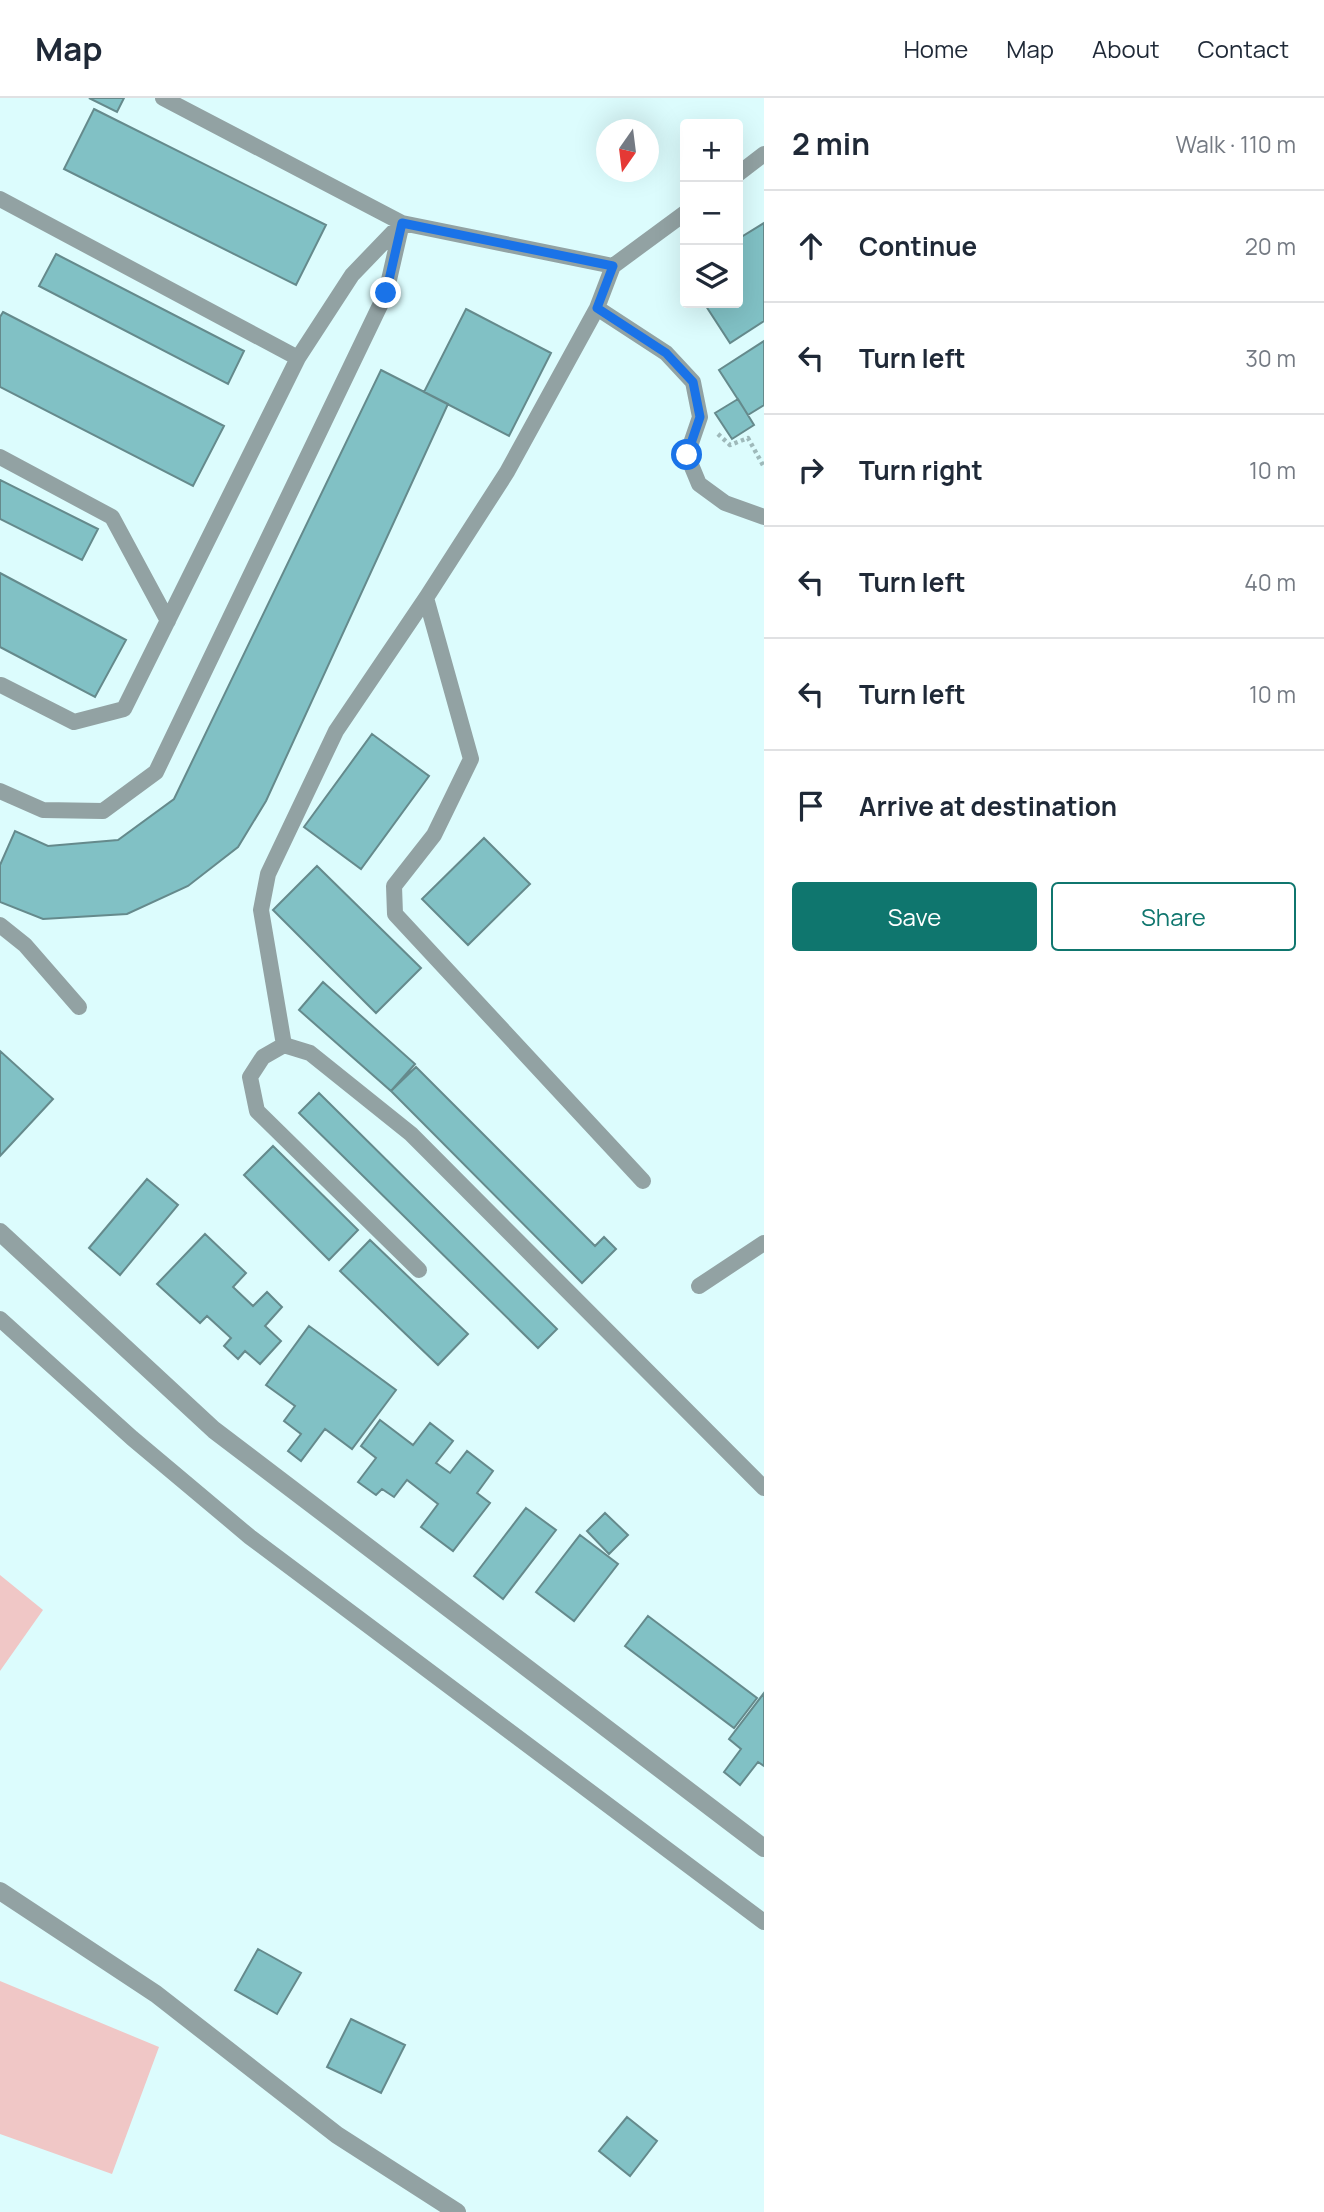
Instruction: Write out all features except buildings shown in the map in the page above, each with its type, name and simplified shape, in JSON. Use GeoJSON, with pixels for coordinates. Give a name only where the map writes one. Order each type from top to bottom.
{"type":"FeatureCollection","features":[{"type":"Feature","properties":{"kind":"street"},"geometry":{"type":"LineString","coordinates":[[0,1232],[214,1430],[764,1847]]}},
{"type":"Feature","properties":{"kind":"street"},"geometry":{"type":"LineString","coordinates":[[0,1891],[156,1994],[337,2136],[457,2212]]}},
{"type":"Feature","properties":{"kind":"lane"},"geometry":{"type":"LineString","coordinates":[[163,98],[402,223],[613,266]]}},
{"type":"Feature","properties":{"kind":"lane"},"geometry":{"type":"LineString","coordinates":[[743,170],[764,155]]}},
{"type":"Feature","properties":{"kind":"lane"},"geometry":{"type":"LineString","coordinates":[[0,199],[298,358]]}},
{"type":"Feature","properties":{"kind":"lane"},"geometry":{"type":"LineString","coordinates":[[284,1045],[261,910],[268,874],[336,731],[507,472],[597,308],[613,266],[680,217]]}},
{"type":"Feature","properties":{"kind":"lane"},"geometry":{"type":"LineString","coordinates":[[0,686],[74,722],[124,709],[298,358],[352,275],[402,223]]}},
{"type":"Feature","properties":{"kind":"lane"},"geometry":{"type":"LineString","coordinates":[[0,791],[43,810],[103,811],[156,772],[386,293],[402,223]]}},
{"type":"Feature","properties":{"kind":"lane"},"geometry":{"type":"LineString","coordinates":[[597,308],[666,353],[693,382],[700,417],[687,455],[699,484],[725,503],[764,517]]}},
{"type":"Feature","properties":{"kind":"lane"},"geometry":{"type":"LineString","coordinates":[[0,457],[112,517],[168,621]]}},
{"type":"Feature","properties":{"kind":"lane"},"geometry":{"type":"LineString","coordinates":[[426,597],[471,759],[434,835],[394,886],[395,914],[643,1181]]}},
{"type":"Feature","properties":{"kind":"lane"},"geometry":{"type":"LineString","coordinates":[[0,925],[25,945],[79,1007]]}},
{"type":"Feature","properties":{"kind":"lane"},"geometry":{"type":"LineString","coordinates":[[419,1270],[257,1111],[250,1077],[263,1057],[284,1045],[310,1053],[411,1134],[764,1488]]}},
{"type":"Feature","properties":{"kind":"lane"},"geometry":{"type":"LineString","coordinates":[[699,1286],[764,1243]]}},
{"type":"Feature","properties":{"kind":"lane"},"geometry":{"type":"LineString","coordinates":[[0,1319],[132,1438],[250,1537],[764,1922]]}},
{"type":"Feature","properties":{"kind":"path"},"geometry":{"type":"LineString","coordinates":[[700,417],[730,445],[748,438],[764,467]]}},
{"type":"Feature","properties":{"kind":"shaded area"},"geometry":{"type":"Polygon","coordinates":[[[0,1575],[43,1610],[0,1671],[0,1575]]]}},
{"type":"Feature","properties":{"kind":"shaded area"},"geometry":{"type":"Polygon","coordinates":[[[0,1981],[159,2047],[112,2174],[0,2134],[0,1981]]]}},
{"type":"Feature","properties":{"kind":"route"},"geometry":{"type":"LineString","coordinates":[[386,293],[402,223],[613,266],[597,308],[666,353],[693,382],[700,417],[687,455]]}}]}
